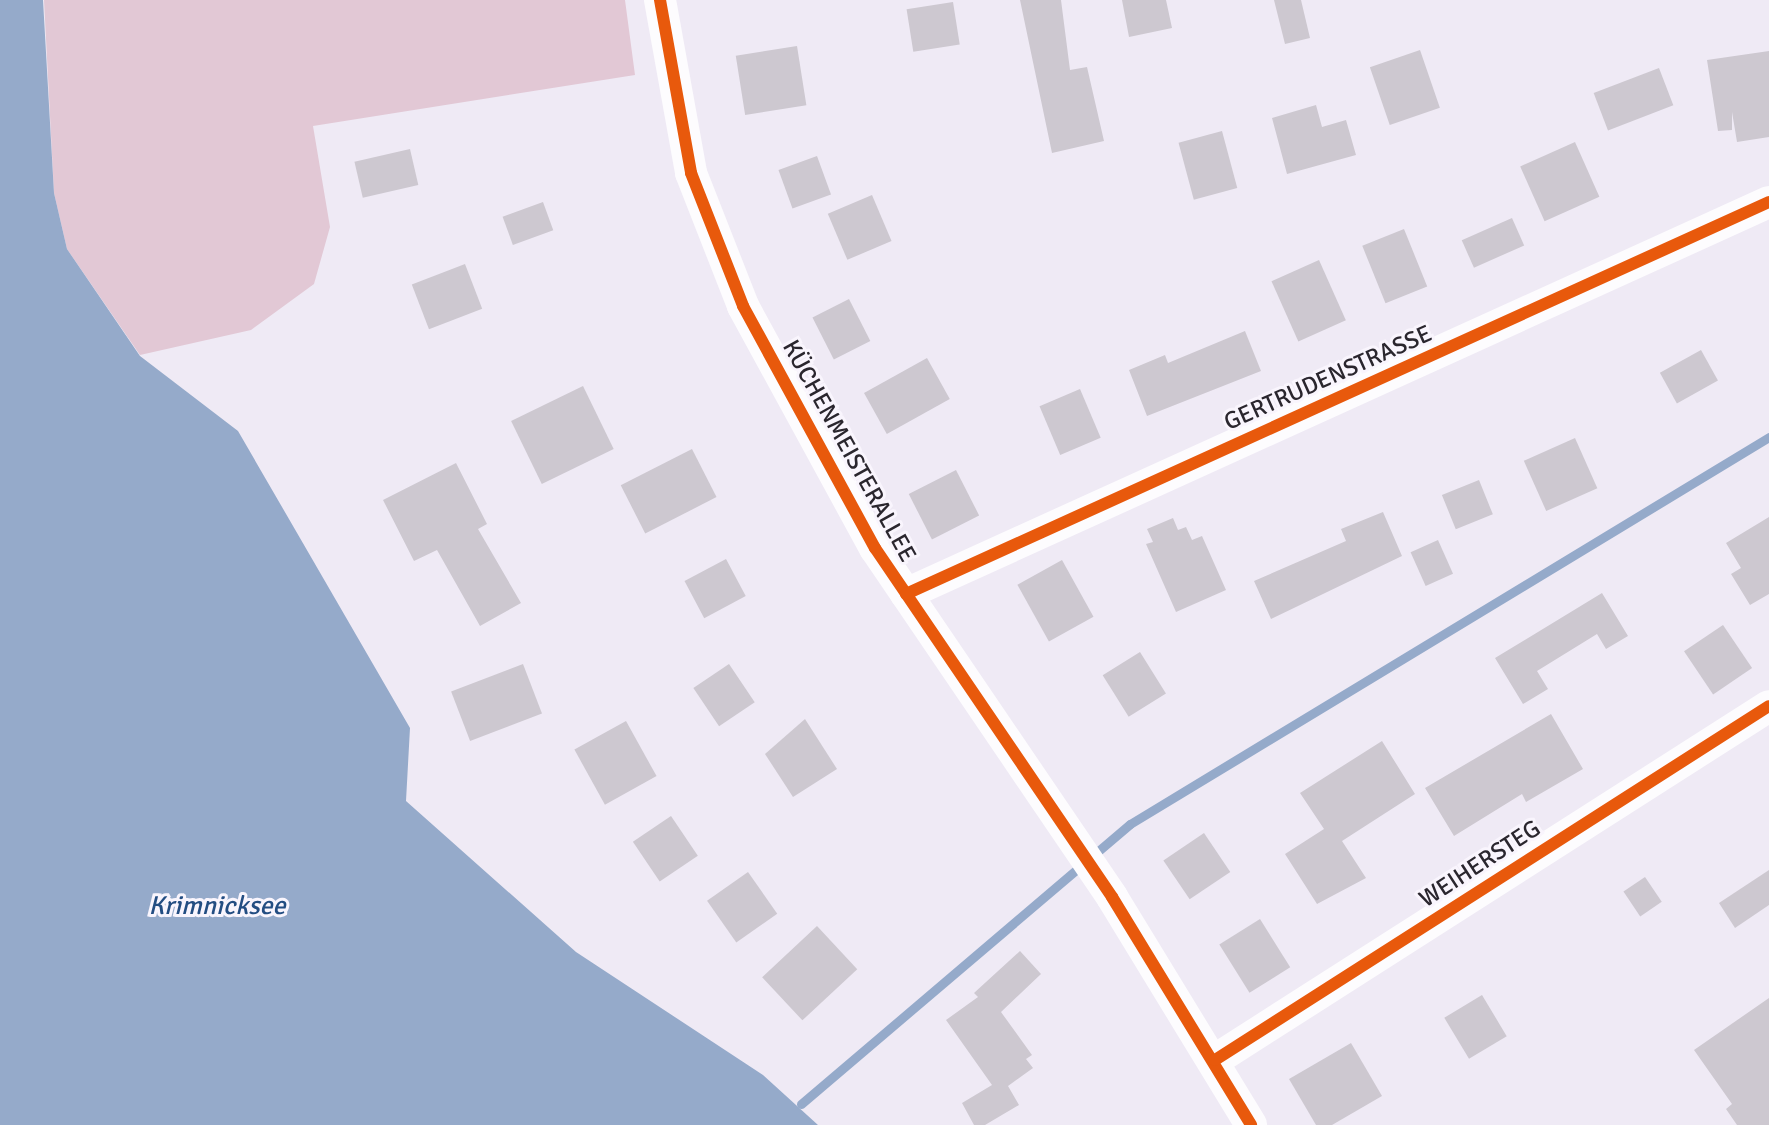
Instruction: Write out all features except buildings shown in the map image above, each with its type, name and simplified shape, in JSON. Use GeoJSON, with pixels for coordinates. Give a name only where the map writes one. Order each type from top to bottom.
{"type":"FeatureCollection","features":[{"type":"Feature","properties":{"kind":"street","name":"KÜCHENMEISTERALLEE"},"geometry":{"type":"LineString","coordinates":[[660,0],[691,173],[743,306],[906,594],[1112,897],[1215,1060],[1251,1125]]}},
{"type":"Feature","properties":{"kind":"street","name":"GERTRUDENSTRASSE"},"geometry":{"type":"LineString","coordinates":[[906,594],[1769,202]]}},
{"type":"Feature","properties":{"kind":"street","name":"WEIHERSTEG"},"geometry":{"type":"LineString","coordinates":[[1215,1060],[1769,706]]}},
{"type":"Feature","properties":{"kind":"shaded area"},"geometry":{"type":"Polygon","coordinates":[[[44,0],[625,0],[635,75],[313,126],[330,227],[314,284],[251,330],[140,355],[67,249],[54,193],[44,0]]]}},
{"type":"Feature","properties":{"kind":"water","name":"Krimnicksee"},"geometry":{"type":"Polygon","coordinates":[[[0,0],[43,0],[54,193],[67,249],[140,356],[238,431],[410,728],[406,801],[576,952],[763,1075],[818,1125],[0,1125],[0,0]]]}},
{"type":"Feature","properties":{"kind":"waterway"},"geometry":{"type":"LineString","coordinates":[[801,1104],[1130,824],[1769,437]]}},
{"type":"Feature","properties":{"kind":"cycle path"},"geometry":{"type":"LineString","coordinates":[[660,0],[691,173],[743,306],[875,548],[1112,897],[1251,1125]]}},
{"type":"Feature","properties":{"kind":"cycle path"},"geometry":{"type":"LineString","coordinates":[[906,594],[1769,202]]}},
{"type":"Feature","properties":{"kind":"cycle path"},"geometry":{"type":"LineString","coordinates":[[1215,1060],[1769,706]]}}]}
